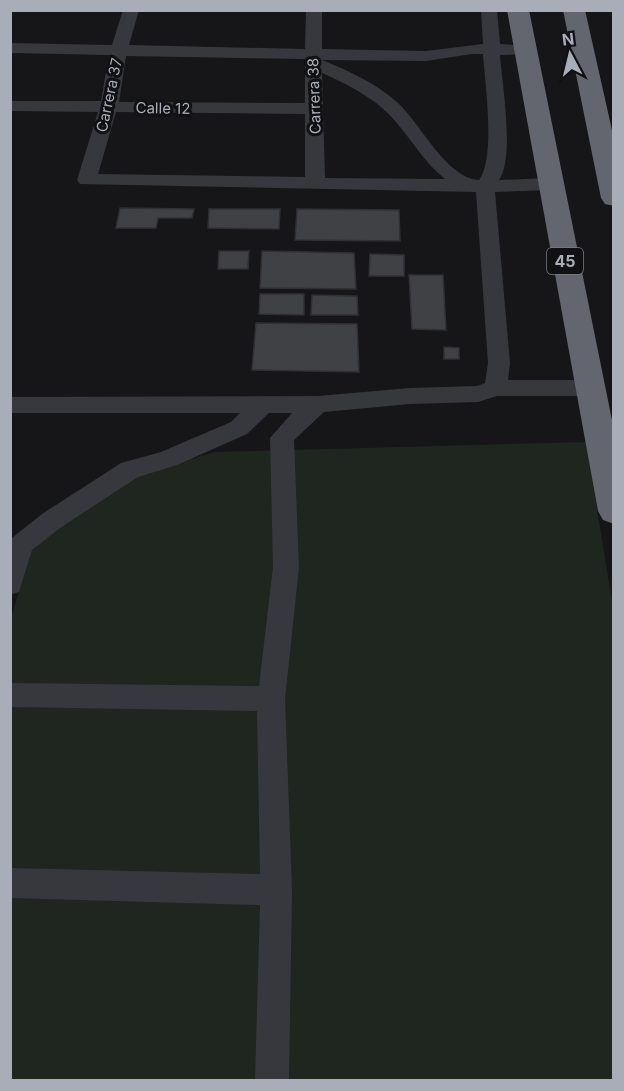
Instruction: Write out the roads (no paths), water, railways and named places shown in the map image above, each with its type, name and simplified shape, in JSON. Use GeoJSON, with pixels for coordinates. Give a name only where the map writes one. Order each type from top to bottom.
{"type":"FeatureCollection","features":[{"type":"Feature","properties":{"kind":"highway","name":"45"},"geometry":{"type":"LineString","coordinates":[[518,10],[549,184],[614,510]]}},
{"type":"Feature","properties":{"kind":"highway"},"geometry":{"type":"LineString","coordinates":[[574,10],[614,198]]}},
{"type":"Feature","properties":{"kind":"street","name":"Carrera 37"},"geometry":{"type":"LineString","coordinates":[[131,10],[118,49],[109,107],[87,180],[315,182]]}},
{"type":"Feature","properties":{"kind":"street","name":"Carrera 38"},"geometry":{"type":"LineString","coordinates":[[314,10],[312,57],[315,104],[315,182]]}},
{"type":"Feature","properties":{"kind":"street"},"geometry":{"type":"LineString","coordinates":[[477,185],[495,172],[498,153],[489,10]]}},
{"type":"Feature","properties":{"kind":"street"},"geometry":{"type":"LineString","coordinates":[[10,48],[118,49],[312,57],[426,56],[491,48],[524,50]]}},
{"type":"Feature","properties":{"kind":"street"},"geometry":{"type":"LineString","coordinates":[[315,104],[352,81],[412,64],[426,56]]}},
{"type":"Feature","properties":{"kind":"street"},"geometry":{"type":"LineString","coordinates":[[312,57],[381,98],[394,109],[434,162],[449,175],[477,185]]}},
{"type":"Feature","properties":{"kind":"street","name":"Calle 12"},"geometry":{"type":"LineString","coordinates":[[10,106],[315,104]]}},
{"type":"Feature","properties":{"kind":"street"},"geometry":{"type":"LineString","coordinates":[[315,182],[549,184]]}},
{"type":"Feature","properties":{"kind":"street"},"geometry":{"type":"LineString","coordinates":[[477,185],[499,363],[496,388]]}},
{"type":"Feature","properties":{"kind":"street"},"geometry":{"type":"LineString","coordinates":[[10,405],[318,404],[410,396],[478,394],[496,388],[591,388]]}},
{"type":"Feature","properties":{"kind":"street"},"geometry":{"type":"LineString","coordinates":[[272,1080],[276,890],[271,699],[286,567],[282,438],[297,421],[318,404]]}},
{"type":"Feature","properties":{"kind":"street"},"geometry":{"type":"LineString","coordinates":[[10,584],[16,545],[51,520],[130,470],[168,459],[239,428],[263,405]]}},
{"type":"Feature","properties":{"kind":"street"},"geometry":{"type":"LineString","coordinates":[[10,695],[271,699]]}},
{"type":"Feature","properties":{"kind":"street"},"geometry":{"type":"LineString","coordinates":[[10,883],[276,890]]}}]}
